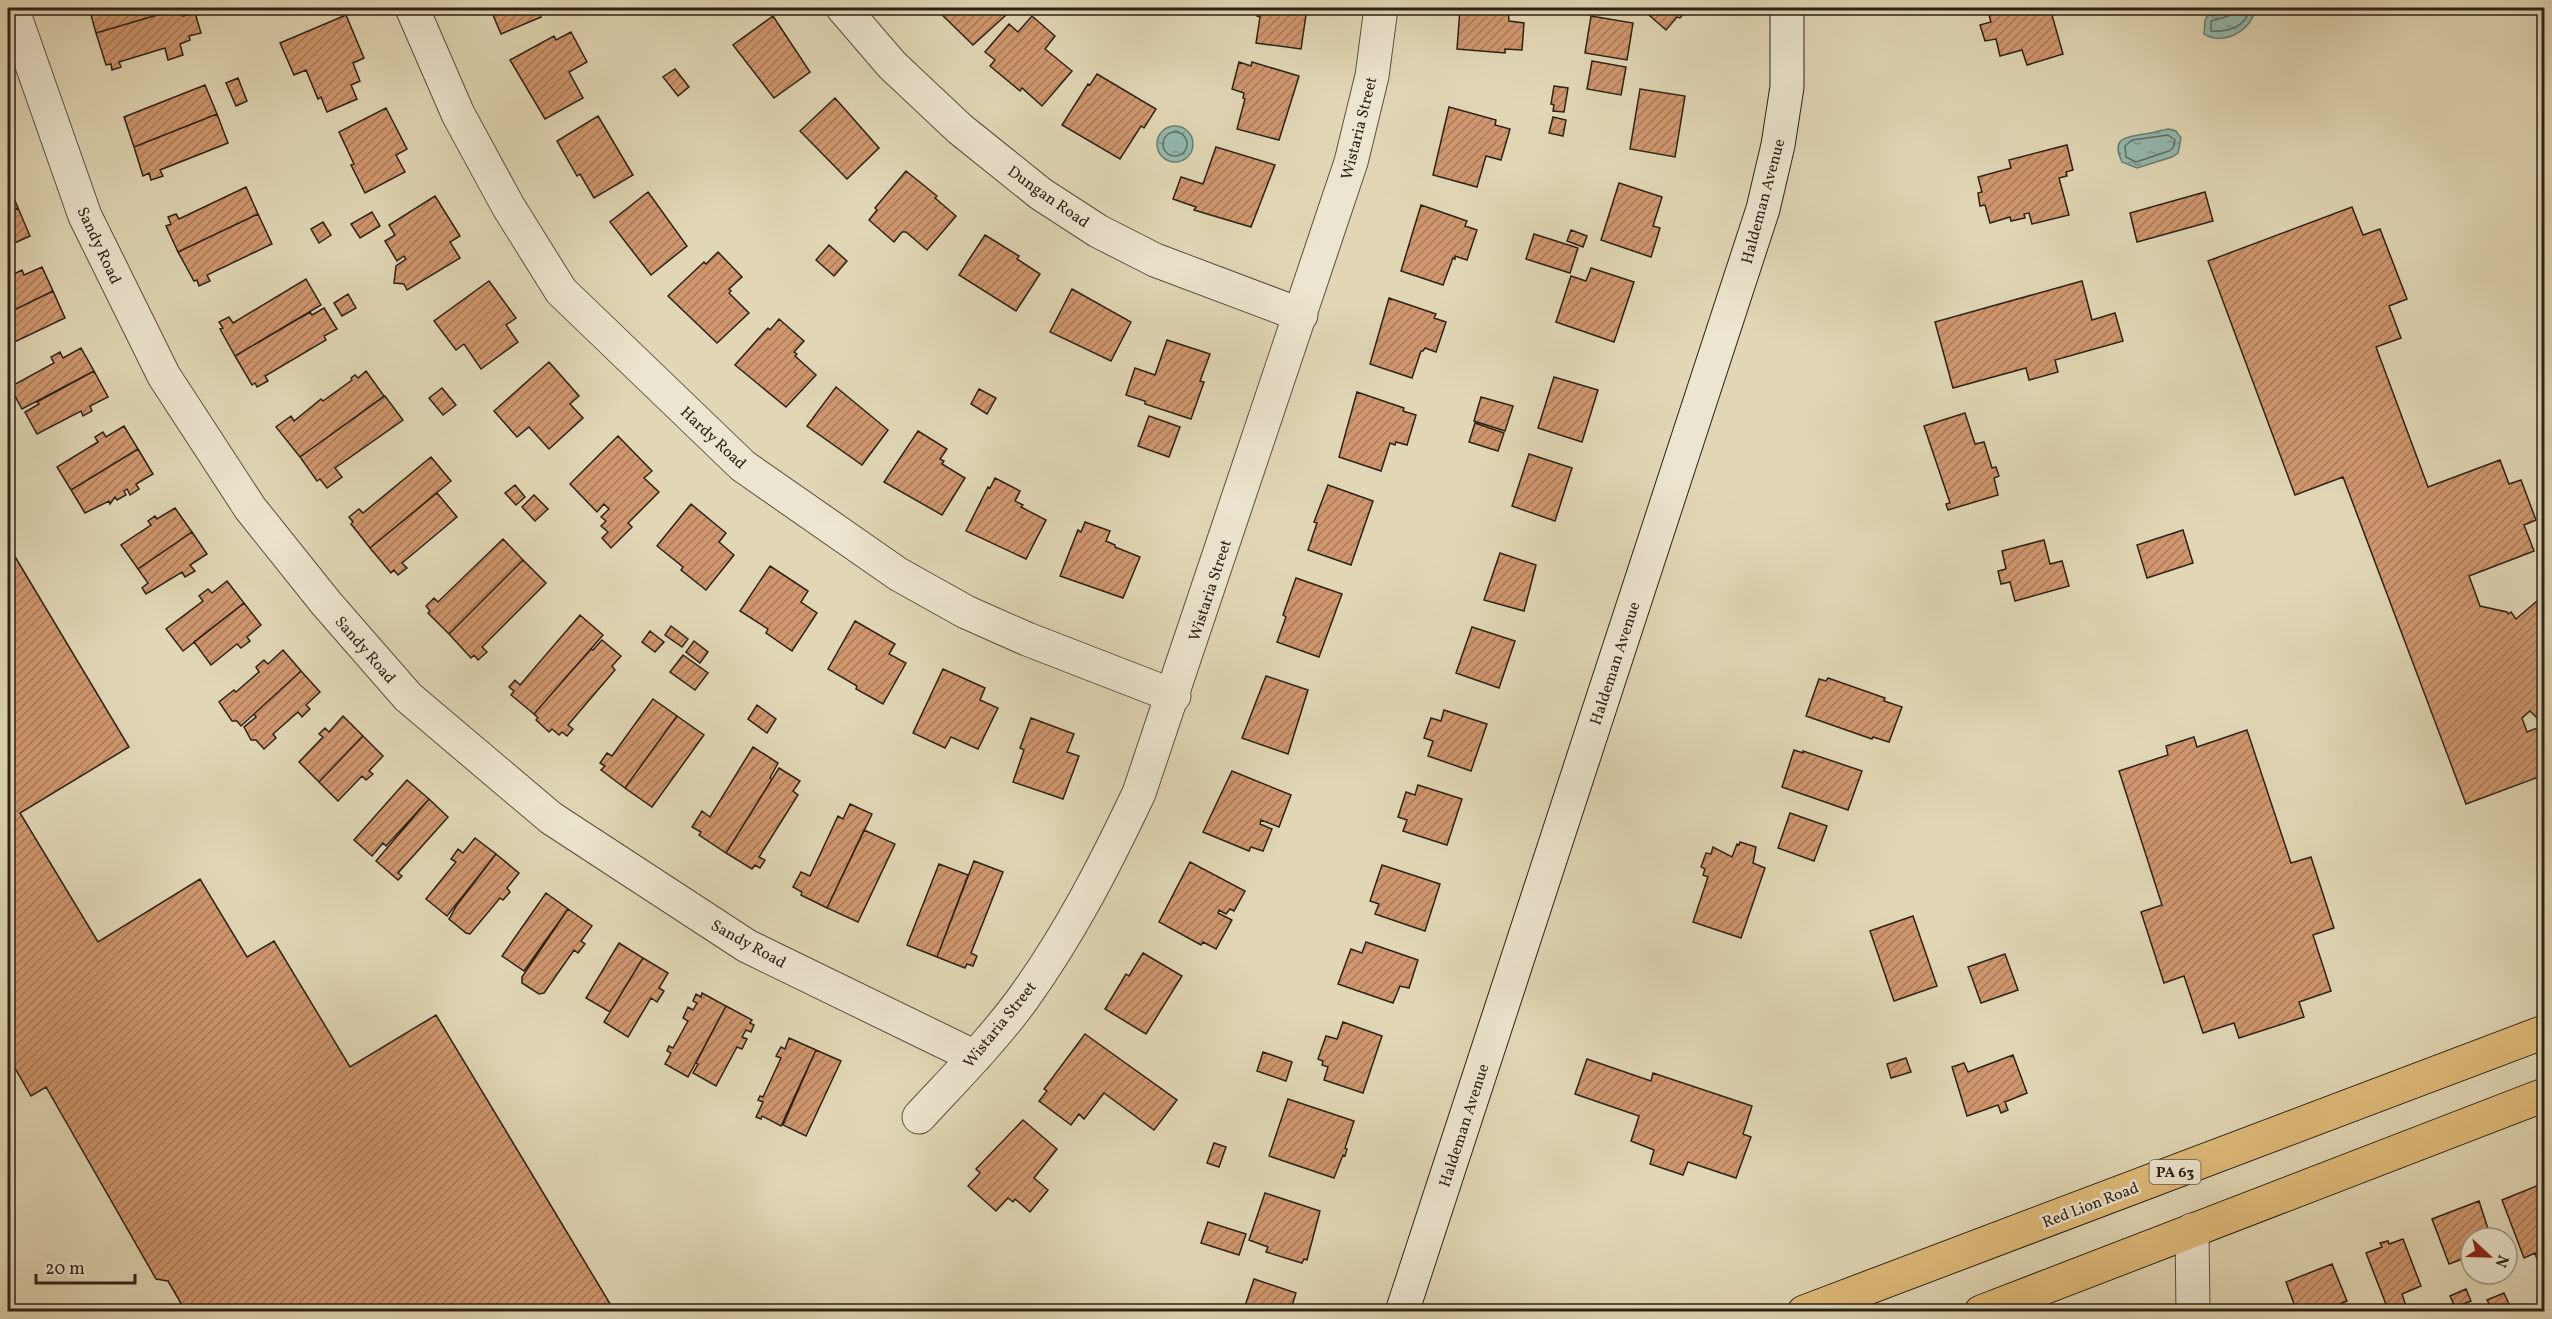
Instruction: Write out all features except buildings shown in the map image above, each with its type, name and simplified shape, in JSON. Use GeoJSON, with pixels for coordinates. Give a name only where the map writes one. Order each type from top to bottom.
{"type":"FeatureCollection","features":[{"type":"Feature","properties":{"kind":"main road","name":"Red Lion Road"},"geometry":{"type":"LineString","coordinates":[[1804,1311],[2544,1032]]}},
{"type":"Feature","properties":{"kind":"main road"},"geometry":{"type":"LineString","coordinates":[[1981,1311],[2544,1095]]}},
{"type":"Feature","properties":{"kind":"street","name":"Sandy Road"},"geometry":{"type":"LineString","coordinates":[[12,8],[84,216],[164,376],[250,508],[326,603],[408,697],[551,818],[747,946],[975,1057]]}},
{"type":"Feature","properties":{"kind":"street","name":"Hardy Road"},"geometry":{"type":"LineString","coordinates":[[412,8],[458,114],[508,206],[561,291],[743,466],[898,574],[966,612],[1027,639],[1173,696]]}},
{"type":"Feature","properties":{"kind":"street","name":"Dungan Road"},"geometry":{"type":"LineString","coordinates":[[843,8],[892,65],[960,129],[1041,194],[1098,231],[1155,260],[1301,315]]}},
{"type":"Feature","properties":{"kind":"street","name":"Wistaria Street"},"geometry":{"type":"LineString","coordinates":[[919,1117],[975,1057],[1027,991],[1065,935],[1102,872],[1139,793],[1301,315],[1361,124],[1372,76],[1381,8]]}},
{"type":"Feature","properties":{"kind":"street","name":"Haldeman Avenue"},"geometry":{"type":"LineString","coordinates":[[1402,1311],[1763,208],[1778,145],[1786,87],[1787,8]]}},
{"type":"Feature","properties":{"kind":"street"},"geometry":{"type":"LineString","coordinates":[[2192,1230],[2193,1311]]}},
{"type":"Feature","properties":{"kind":"water"},"geometry":{"type":"Polygon","coordinates":[[[2228,8],[2255,8],[2249,23],[2236,34],[2220,38],[2204,34],[2205,20],[2208,15],[2222,13],[2228,8]]]}},
{"type":"Feature","properties":{"kind":"water"},"geometry":{"type":"Polygon","coordinates":[[[1175,126],[1188,131],[1193,144],[1188,157],[1175,162],[1162,157],[1157,144],[1162,131],[1175,126]]]}},
{"type":"Feature","properties":{"kind":"water"},"geometry":{"type":"Polygon","coordinates":[[[2169,129],[2176,131],[2181,138],[2178,153],[2137,168],[2122,162],[2118,148],[2122,140],[2169,129]]]}}]}
